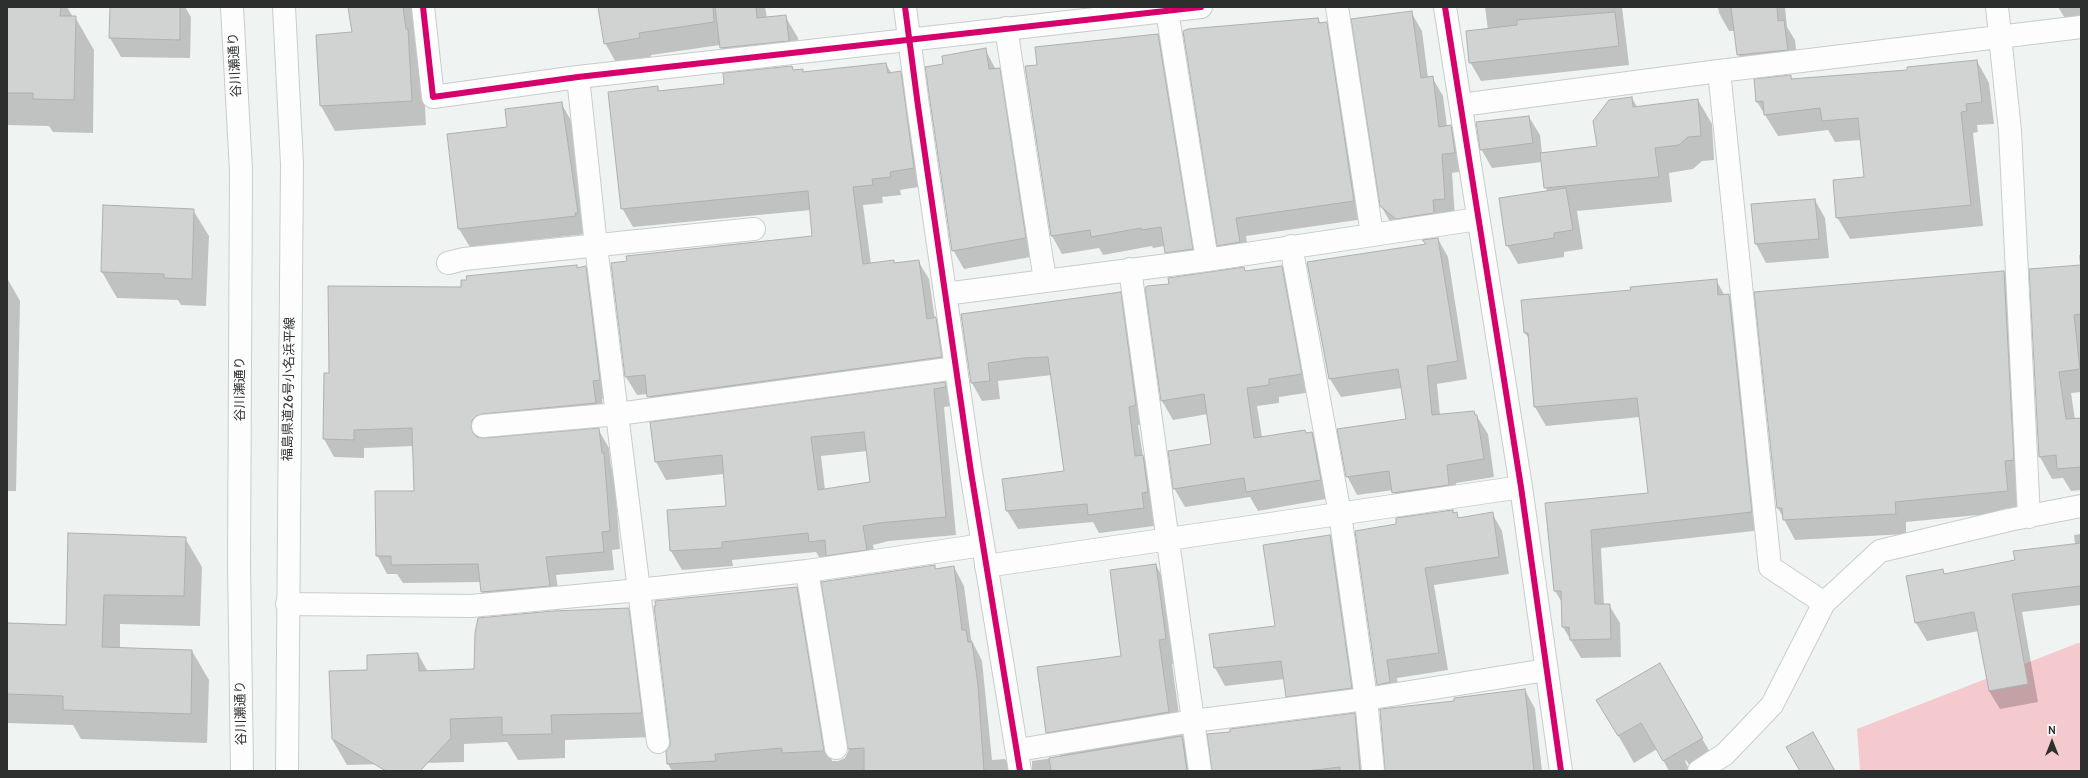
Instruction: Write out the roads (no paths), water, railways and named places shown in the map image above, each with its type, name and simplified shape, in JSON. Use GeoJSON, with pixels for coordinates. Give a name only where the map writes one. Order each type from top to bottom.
{"type":"FeatureCollection","features":[{"type":"Feature","properties":{"kind":"street","name":"谷川瀬通り"},"geometry":{"type":"LineString","coordinates":[[232,7],[241,171],[239,563],[242,771]]}},
{"type":"Feature","properties":{"kind":"street","name":"福島県道26号小名浜平線"},"geometry":{"type":"LineString","coordinates":[[284,7],[292,164],[287,604],[287,771]]}},
{"type":"Feature","properties":{"kind":"street"},"geometry":{"type":"LineString","coordinates":[[423,7],[433,97],[578,77],[909,38],[1201,7]]}},
{"type":"Feature","properties":{"kind":"street"},"geometry":{"type":"LineString","coordinates":[[905,7],[945,294],[984,555],[1018,750],[1020,771]]}},
{"type":"Feature","properties":{"kind":"street"},"geometry":{"type":"LineString","coordinates":[[1337,7],[1372,234]]}},
{"type":"Feature","properties":{"kind":"street"},"geometry":{"type":"LineString","coordinates":[[1445,7],[1521,486],[1561,771]]}},
{"type":"Feature","properties":{"kind":"street"},"geometry":{"type":"LineString","coordinates":[[1997,7],[2010,131],[2029,517]]}},
{"type":"Feature","properties":{"kind":"street"},"geometry":{"type":"LineString","coordinates":[[1167,11],[1207,260]]}},
{"type":"Feature","properties":{"kind":"street"},"geometry":{"type":"LineString","coordinates":[[1460,105],[1719,71],[2081,27]]}},
{"type":"Feature","properties":{"kind":"street"},"geometry":{"type":"LineString","coordinates":[[1006,28],[1045,280]]}},
{"type":"Feature","properties":{"kind":"street"},"geometry":{"type":"LineString","coordinates":[[1719,71],[1770,567],[1824,602]]}},
{"type":"Feature","properties":{"kind":"street"},"geometry":{"type":"LineString","coordinates":[[578,77],[596,246],[658,742]]}},
{"type":"Feature","properties":{"kind":"street"},"geometry":{"type":"LineString","coordinates":[[945,294],[1207,260],[1291,246],[1478,219]]}},
{"type":"Feature","properties":{"kind":"street"},"geometry":{"type":"LineString","coordinates":[[448,264],[464,259],[754,229]]}},
{"type":"Feature","properties":{"kind":"street"},"geometry":{"type":"LineString","coordinates":[[1291,246],[1340,514],[1366,698],[1373,771]]}},
{"type":"Feature","properties":{"kind":"street"},"geometry":{"type":"LineString","coordinates":[[1130,269],[1200,771]]}},
{"type":"Feature","properties":{"kind":"street"},"geometry":{"type":"LineString","coordinates":[[483,426],[618,414],[956,368]]}},
{"type":"Feature","properties":{"kind":"street"},"geometry":{"type":"LineString","coordinates":[[287,604],[471,606],[639,590],[807,571],[1167,540],[1521,486]]}},
{"type":"Feature","properties":{"kind":"street"},"geometry":{"type":"LineString","coordinates":[[1699,771],[1725,754],[1772,705],[1824,602],[1880,551],[2081,506]]}},
{"type":"Feature","properties":{"kind":"street"},"geometry":{"type":"LineString","coordinates":[[807,571],[836,748]]}},
{"type":"Feature","properties":{"kind":"street"},"geometry":{"type":"LineString","coordinates":[[1018,750],[1193,721],[1366,698],[1546,670]]}}]}
